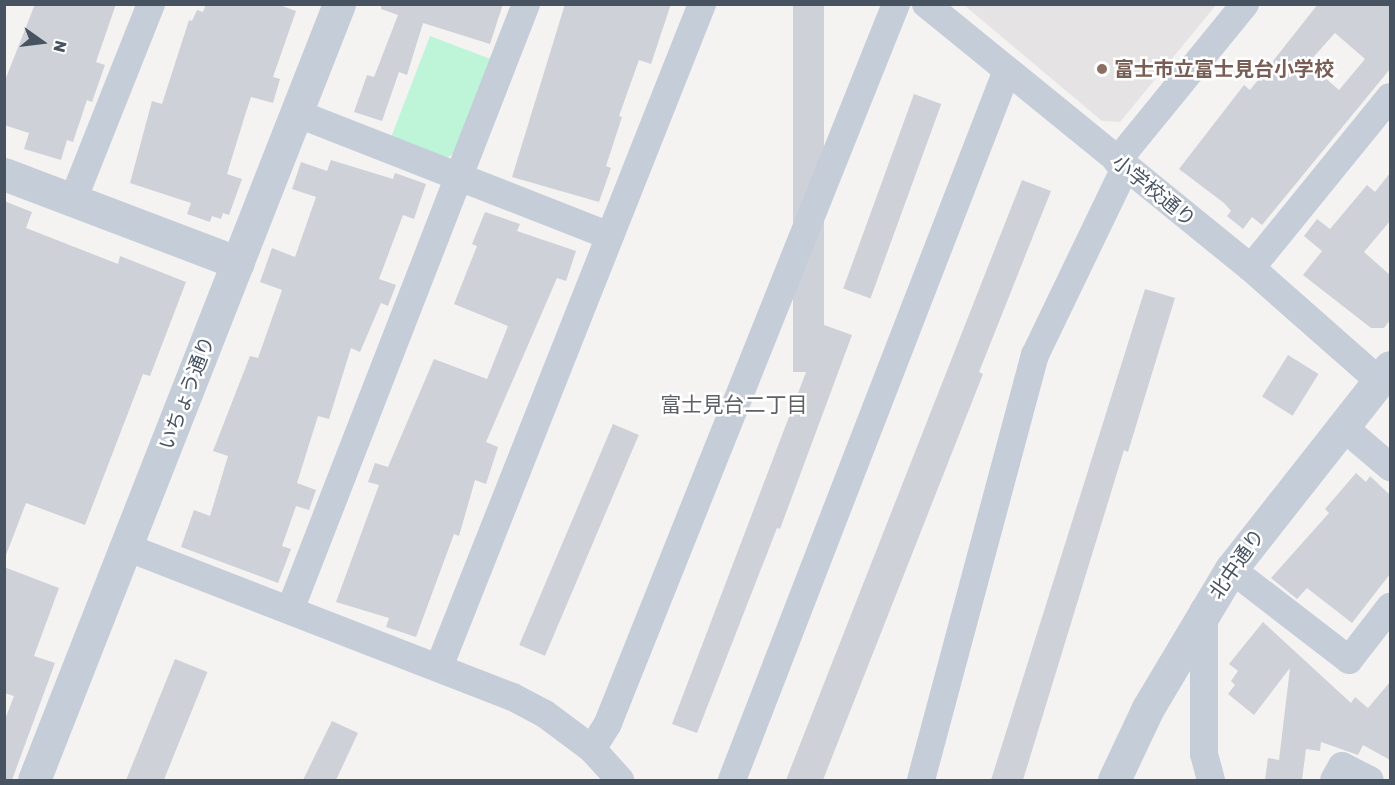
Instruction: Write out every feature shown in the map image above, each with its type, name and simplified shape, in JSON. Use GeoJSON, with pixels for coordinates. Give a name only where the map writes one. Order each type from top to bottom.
{"type":"FeatureCollection","features":[{"type":"Feature","properties":{"kind":"street"},"geometry":{"type":"LineString","coordinates":[[73,201],[151,4]]}},
{"type":"Feature","properties":{"kind":"street","name":"いちょう通り"},"geometry":{"type":"LineString","coordinates":[[34,780],[339,4]]}},
{"type":"Feature","properties":{"kind":"street"},"geometry":{"type":"LineString","coordinates":[[290,610],[526,4]]}},
{"type":"Feature","properties":{"kind":"street"},"geometry":{"type":"LineString","coordinates":[[439,667],[702,4]]}},
{"type":"Feature","properties":{"kind":"street"},"geometry":{"type":"LineString","coordinates":[[592,749],[608,723],[897,4]]}},
{"type":"Feature","properties":{"kind":"street","name":"小学校通り"},"geometry":{"type":"LineString","coordinates":[[926,4],[1005,73],[1385,374]]}},
{"type":"Feature","properties":{"kind":"street"},"geometry":{"type":"LineString","coordinates":[[921,780],[1035,355],[1121,165],[1245,4]]}},
{"type":"Feature","properties":{"kind":"street"},"geometry":{"type":"LineString","coordinates":[[732,780],[1005,73]]}},
{"type":"Feature","properties":{"kind":"street"},"geometry":{"type":"LineString","coordinates":[[1251,268],[1390,97]]}},
{"type":"Feature","properties":{"kind":"street"},"geometry":{"type":"LineString","coordinates":[[296,113],[610,236]]}},
{"type":"Feature","properties":{"kind":"street"},"geometry":{"type":"LineString","coordinates":[[4,174],[238,263]]}},
{"type":"Feature","properties":{"kind":"street","name":"北中通り"},"geometry":{"type":"LineString","coordinates":[[1114,780],[1148,708],[1204,610],[1231,569],[1385,374]]}},
{"type":"Feature","properties":{"kind":"street"},"geometry":{"type":"LineString","coordinates":[[1343,427],[1390,467]]}},
{"type":"Feature","properties":{"kind":"street"},"geometry":{"type":"LineString","coordinates":[[126,547],[439,667],[545,714],[592,749],[620,780]]}},
{"type":"Feature","properties":{"kind":"street"},"geometry":{"type":"LineString","coordinates":[[1231,569],[1349,660],[1390,607]]}},
{"type":"Feature","properties":{"kind":"street"},"geometry":{"type":"LineString","coordinates":[[1204,610],[1204,754],[1211,780]]}},
{"type":"Feature","properties":{"kind":"street"},"geometry":{"type":"LineString","coordinates":[[1334,780],[1342,766],[1370,780]]}},
{"type":"Feature","properties":{"kind":"shaded area","name":"富士市立富士見台小学校"},"geometry":{"type":"Polygon","coordinates":[[[964,5],[1216,5],[1120,122],[1102,121],[964,5]]]}},
{"type":"Feature","properties":{"kind":"green space"},"geometry":{"type":"Polygon","coordinates":[[[430,36],[493,60],[458,151],[443,160],[390,140],[430,36]]]}},
{"type":"Feature","properties":{"kind":"building"},"geometry":{"type":"Polygon","coordinates":[[[35,4],[116,4],[96,62],[105,65],[92,102],[87,100],[73,142],[67,140],[61,160],[24,149],[29,133],[4,125],[4,83],[35,4]]]}},
{"type":"Feature","properties":{"kind":"building"},"geometry":{"type":"Polygon","coordinates":[[[206,4],[277,4],[296,11],[273,77],[280,79],[273,103],[251,97],[246,112],[227,174],[242,179],[229,215],[223,213],[221,219],[212,216],[210,222],[187,214],[191,203],[130,183],[152,101],[162,104],[189,20],[192,21],[197,10],[203,12],[206,4]]]}},
{"type":"Feature","properties":{"kind":"building"},"geometry":{"type":"Polygon","coordinates":[[[381,4],[503,4],[490,44],[423,23],[407,75],[399,72],[382,121],[354,112],[367,75],[374,77],[398,15],[381,9],[381,4]]]}},
{"type":"Feature","properties":{"kind":"building"},"geometry":{"type":"Polygon","coordinates":[[[565,4],[671,4],[651,64],[639,60],[619,116],[622,117],[606,166],[611,168],[599,202],[512,177],[565,4]]]}},
{"type":"Feature","properties":{"kind":"building"},"geometry":{"type":"Polygon","coordinates":[[[793,4],[824,4],[824,372],[793,372],[793,4]]]}},
{"type":"Feature","properties":{"kind":"building"},"geometry":{"type":"Polygon","coordinates":[[[1318,4],[1390,4],[1390,69],[1262,225],[1252,217],[1243,229],[1227,216],[1231,211],[1224,203],[1179,169],[1244,85],[1250,90],[1318,4]],[[1335,33],[1308,63],[1339,90],[1365,59],[1335,33]]]}},
{"type":"Feature","properties":{"kind":"building"},"geometry":{"type":"Polygon","coordinates":[[[914,94],[941,104],[870,298],[843,289],[914,94]]]}},
{"type":"Feature","properties":{"kind":"building"},"geometry":{"type":"Polygon","coordinates":[[[331,160],[393,179],[395,173],[426,184],[414,219],[403,215],[379,279],[396,285],[388,306],[381,303],[360,352],[351,348],[329,419],[318,416],[297,483],[316,490],[309,510],[296,506],[282,546],[291,549],[278,583],[181,547],[194,510],[210,516],[228,456],[213,451],[250,356],[258,358],[282,290],[260,282],[272,248],[295,257],[316,197],[292,189],[301,162],[327,171],[331,160]]]}},
{"type":"Feature","properties":{"kind":"building"},"geometry":{"type":"Polygon","coordinates":[[[1390,173],[1390,221],[1364,252],[1390,275],[1390,320],[1384,328],[1371,328],[1303,275],[1322,251],[1304,236],[1317,219],[1330,229],[1367,185],[1375,192],[1390,173]]]}},
{"type":"Feature","properties":{"kind":"building"},"geometry":{"type":"Polygon","coordinates":[[[1022,180],[1051,191],[979,372],[983,374],[823,780],[786,780],[1022,180]]]}},
{"type":"Feature","properties":{"kind":"building"},"geometry":{"type":"Polygon","coordinates":[[[4,201],[32,212],[26,228],[118,264],[120,256],[186,282],[150,376],[143,374],[85,525],[26,503],[6,555],[4,201]]]}},
{"type":"Feature","properties":{"kind":"building"},"geometry":{"type":"Polygon","coordinates":[[[485,212],[520,224],[517,231],[576,251],[566,281],[557,278],[486,442],[498,447],[486,484],[475,480],[459,536],[454,534],[416,637],[386,627],[389,618],[336,602],[379,485],[368,482],[375,463],[388,467],[434,359],[487,379],[508,326],[454,304],[477,246],[472,244],[485,212]]]}},
{"type":"Feature","properties":{"kind":"building"},"geometry":{"type":"Polygon","coordinates":[[[1145,289],[1175,298],[1128,452],[1124,450],[1023,780],[991,780],[1145,289]]]}},
{"type":"Feature","properties":{"kind":"building"},"geometry":{"type":"Polygon","coordinates":[[[824,325],[852,335],[780,529],[777,528],[697,733],[672,724],[824,325]]]}},
{"type":"Feature","properties":{"kind":"building"},"geometry":{"type":"Polygon","coordinates":[[[1288,355],[1319,374],[1293,416],[1262,397],[1288,355]]]}},
{"type":"Feature","properties":{"kind":"building"},"geometry":{"type":"Polygon","coordinates":[[[613,424],[639,435],[545,656],[519,645],[613,424]]]}},
{"type":"Feature","properties":{"kind":"building"},"geometry":{"type":"Polygon","coordinates":[[[1356,473],[1366,482],[1370,476],[1390,495],[1390,574],[1352,623],[1307,588],[1297,599],[1271,578],[1329,513],[1325,509],[1356,473]]]}},
{"type":"Feature","properties":{"kind":"building"},"geometry":{"type":"Polygon","coordinates":[[[4,567],[59,588],[34,656],[55,663],[12,780],[4,780],[4,722],[14,696],[4,693],[4,567]]]}},
{"type":"Feature","properties":{"kind":"building"},"geometry":{"type":"Polygon","coordinates":[[[1263,622],[1351,703],[1355,697],[1368,708],[1390,682],[1390,760],[1363,745],[1358,755],[1321,742],[1320,751],[1306,749],[1302,780],[1265,780],[1268,758],[1279,760],[1290,668],[1254,715],[1228,694],[1235,685],[1231,681],[1238,671],[1229,664],[1263,622]]]}},
{"type":"Feature","properties":{"kind":"building"},"geometry":{"type":"Polygon","coordinates":[[[175,659],[207,672],[164,780],[126,780],[175,659]]]}},
{"type":"Feature","properties":{"kind":"building"},"geometry":{"type":"Polygon","coordinates":[[[332,721],[358,733],[336,780],[303,780],[332,721]]]}},
{"type":"Feature","properties":{"kind":"place","name":"富士市立富士見台小学校"},"geometry":{"type":"Point","coordinates":[1102,69]}},
{"type":"Feature","properties":{"kind":"district","name":"富士見台二丁目"},"geometry":{"type":"Point","coordinates":[734,405]}}]}
